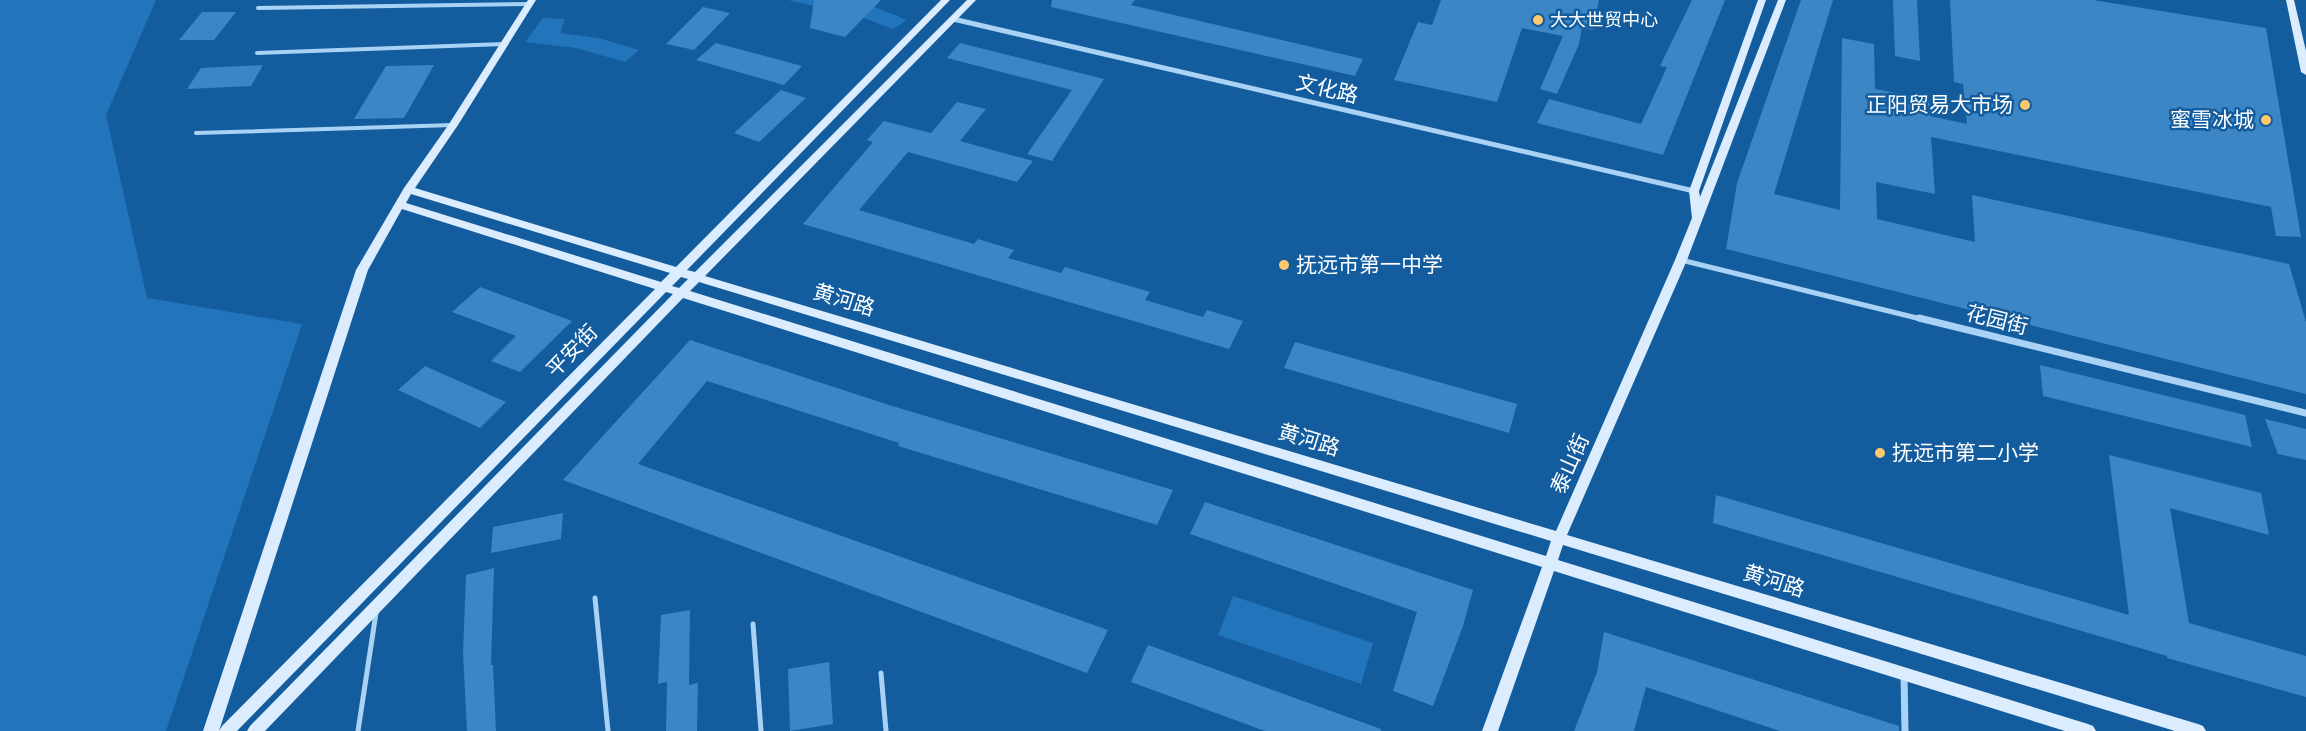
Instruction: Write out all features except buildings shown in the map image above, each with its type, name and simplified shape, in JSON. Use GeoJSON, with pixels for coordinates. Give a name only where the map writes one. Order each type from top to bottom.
{"type":"FeatureCollection","features":[{"type":"Feature","properties":{"kind":"main road","name":"平安街"},"geometry":{"type":"LineString","coordinates":[[227,731],[946,0]]}},
{"type":"Feature","properties":{"kind":"main road","name":"平安街"},"geometry":{"type":"LineString","coordinates":[[255,731],[680,294],[972,0]]}},
{"type":"Feature","properties":{"kind":"main road"},"geometry":{"type":"LineString","coordinates":[[1698,218],[1694,191],[1762,0]]}},
{"type":"Feature","properties":{"kind":"main road","name":"泰山街"},"geometry":{"type":"LineString","coordinates":[[1490,731],[1560,536],[1681,260],[1782,0]]}},
{"type":"Feature","properties":{"kind":"main road"},"geometry":{"type":"LineString","coordinates":[[2290,0],[2306,72]]}},
{"type":"Feature","properties":{"kind":"main road"},"geometry":{"type":"LineString","coordinates":[[211,731],[362,270],[408,190],[453,125],[531,2]]}},
{"type":"Feature","properties":{"kind":"main road","name":"黄河路"},"geometry":{"type":"LineString","coordinates":[[408,190],[1560,536],[2198,731]]}},
{"type":"Feature","properties":{"kind":"main road","name":"黄河路"},"geometry":{"type":"LineString","coordinates":[[400,205],[2088,731]]}},
{"type":"Feature","properties":{"kind":"street","name":"文化路"},"geometry":{"type":"LineString","coordinates":[[953,19],[1694,191]]}},
{"type":"Feature","properties":{"kind":"street","name":"花园街"},"geometry":{"type":"LineString","coordinates":[[1681,260],[2306,413]]}},
{"type":"Feature","properties":{"kind":"street"},"geometry":{"type":"LineString","coordinates":[[1904,674],[1905,731]]}},
{"type":"Feature","properties":{"kind":"lane"},"geometry":{"type":"LineString","coordinates":[[258,8],[531,2]]}},
{"type":"Feature","properties":{"kind":"lane"},"geometry":{"type":"LineString","coordinates":[[257,52],[504,44]]}},
{"type":"Feature","properties":{"kind":"lane"},"geometry":{"type":"LineString","coordinates":[[196,133],[453,125]]}},
{"type":"Feature","properties":{"kind":"lane"},"geometry":{"type":"LineString","coordinates":[[595,598],[608,731]]}},
{"type":"Feature","properties":{"kind":"lane"},"geometry":{"type":"LineString","coordinates":[[358,731],[376,607]]}},
{"type":"Feature","properties":{"kind":"lane"},"geometry":{"type":"LineString","coordinates":[[753,624],[761,731]]}},
{"type":"Feature","properties":{"kind":"lane"},"geometry":{"type":"LineString","coordinates":[[881,674],[886,731]]}},
{"type":"Feature","properties":{"kind":"shaded area"},"geometry":{"type":"Polygon","coordinates":[[[0,0],[156,0],[106,115],[147,298],[302,324],[166,731],[0,731],[0,0]]]}},
{"type":"Feature","properties":{"kind":"shaded area"},"geometry":{"type":"Polygon","coordinates":[[[788,0],[857,0],[907,20],[893,29],[858,16],[788,0]]]}},
{"type":"Feature","properties":{"kind":"shaded area"},"geometry":{"type":"Polygon","coordinates":[[[543,18],[565,19],[560,33],[599,38],[639,50],[625,62],[576,48],[525,42],[543,18]]]}},
{"type":"Feature","properties":{"kind":"shaded area"},"geometry":{"type":"Polygon","coordinates":[[[1233,596],[1373,643],[1361,684],[1218,635],[1233,596]]]}},
{"type":"Feature","properties":{"kind":"place","name":"大大世贸中心"},"geometry":{"type":"Point","coordinates":[1538,20]}},
{"type":"Feature","properties":{"kind":"place","name":"正阳贸易大市场"},"geometry":{"type":"Point","coordinates":[2025,105]}},
{"type":"Feature","properties":{"kind":"place","name":"蜜雪冰城"},"geometry":{"type":"Point","coordinates":[2266,120]}},
{"type":"Feature","properties":{"kind":"place","name":"抚远市第一中学"},"geometry":{"type":"Point","coordinates":[1284,265]}},
{"type":"Feature","properties":{"kind":"place","name":"抚远市第二小学"},"geometry":{"type":"Point","coordinates":[1880,453]}}]}
